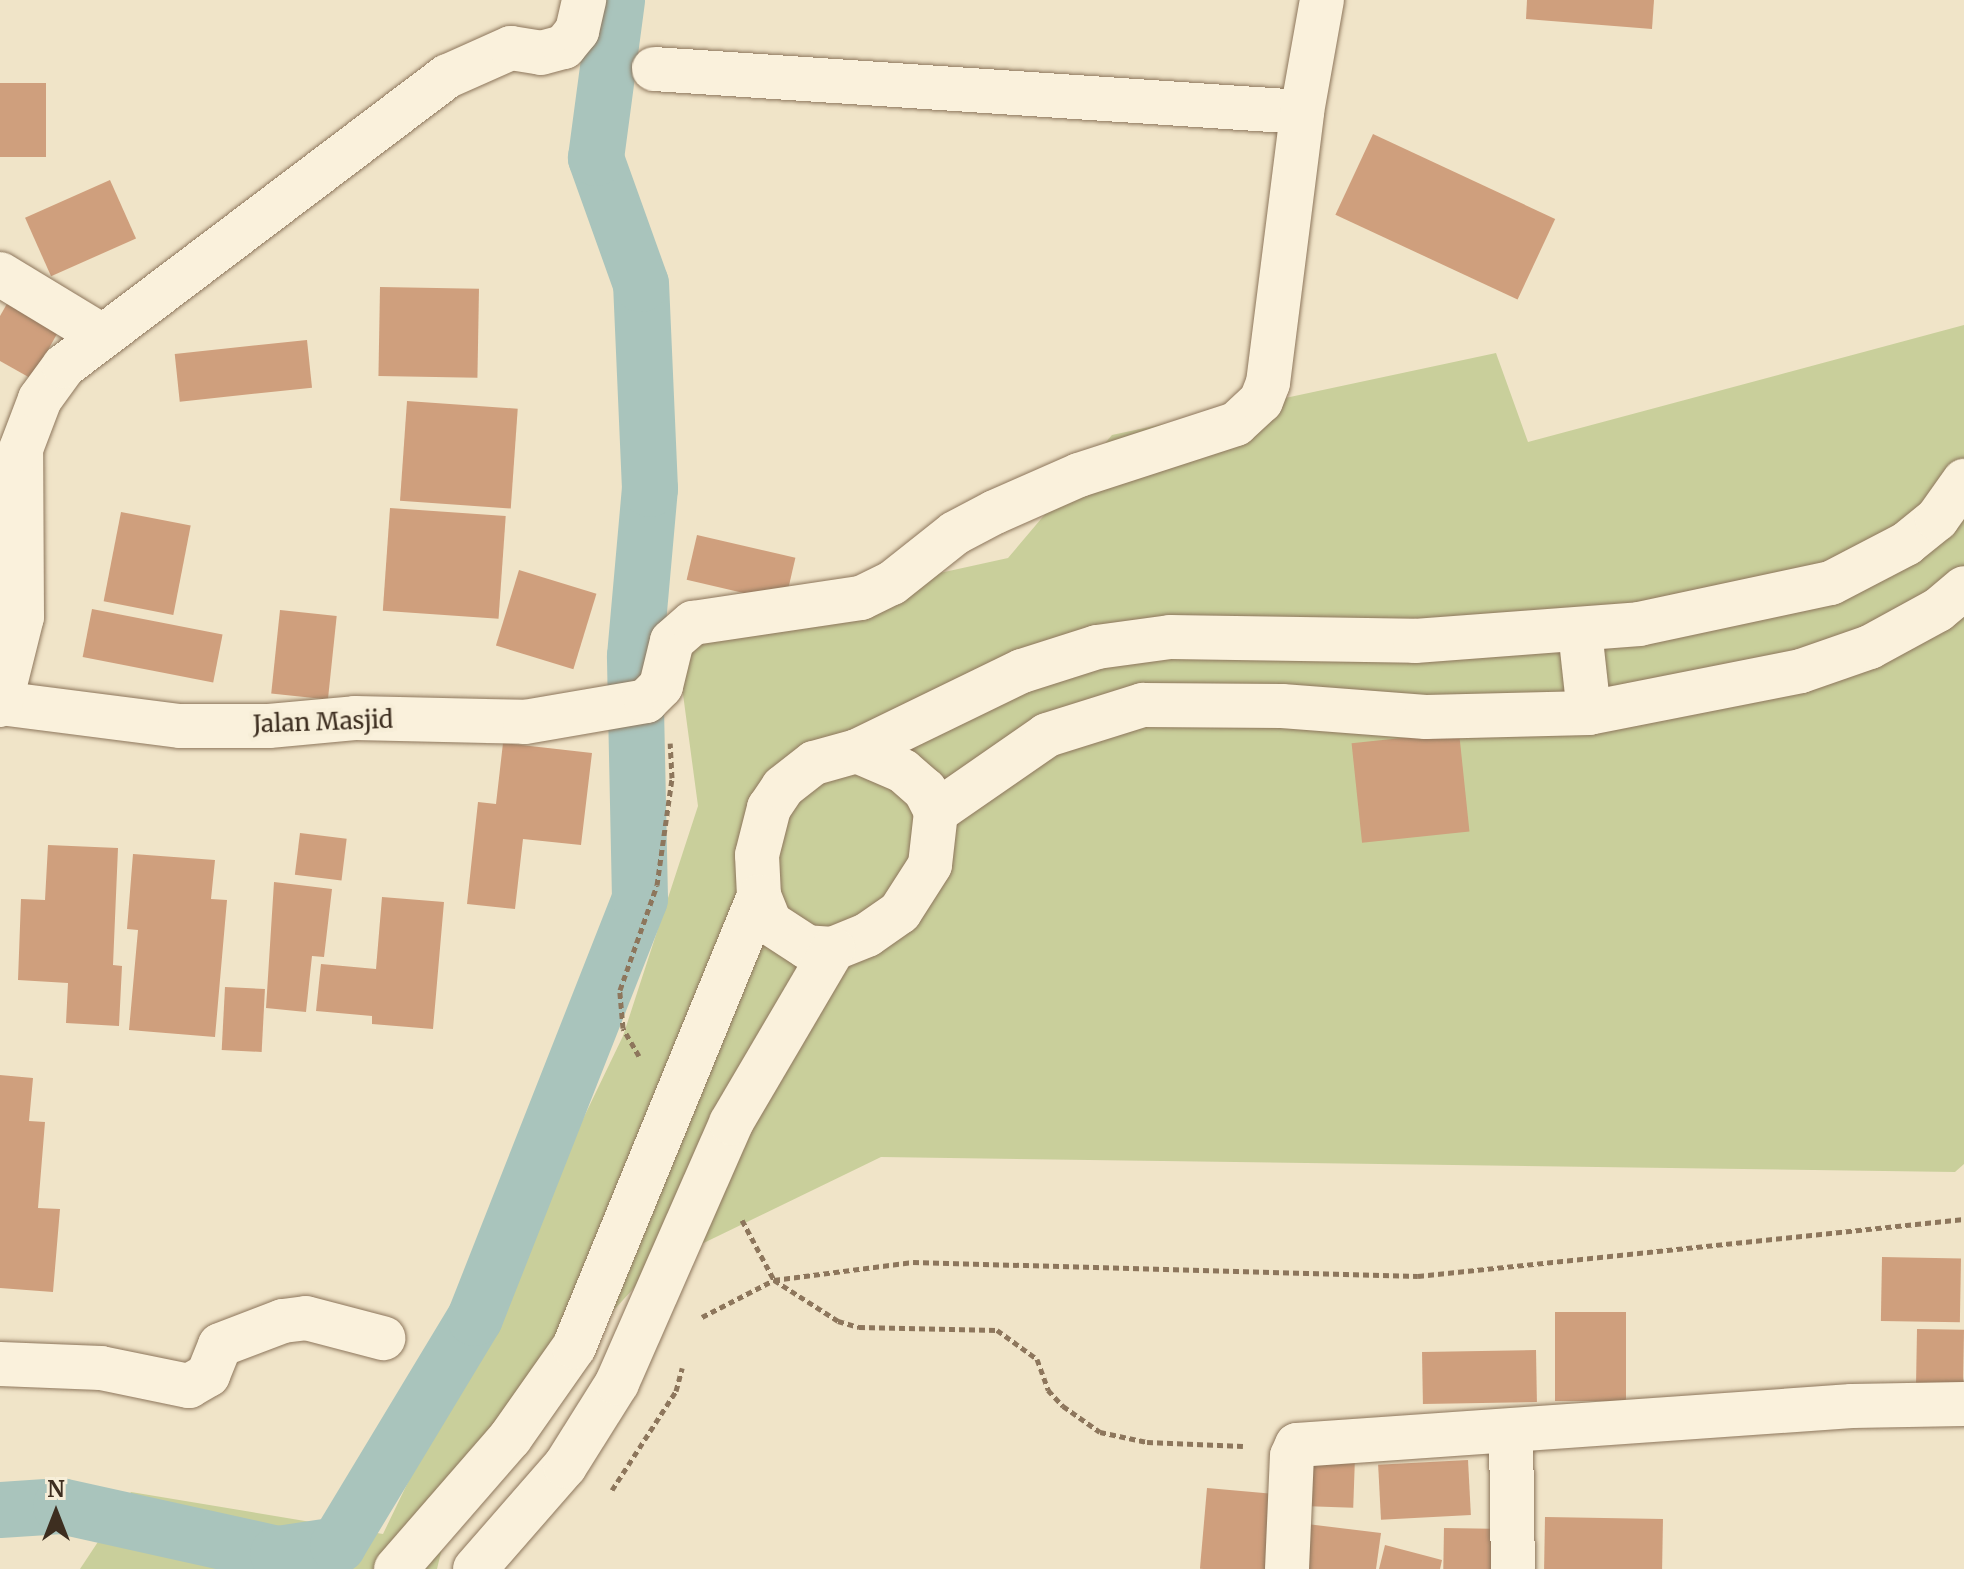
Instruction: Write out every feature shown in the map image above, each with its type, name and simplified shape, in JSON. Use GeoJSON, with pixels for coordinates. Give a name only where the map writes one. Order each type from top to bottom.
{"type":"FeatureCollection","features":[{"type":"Feature","properties":{"kind":"street"},"geometry":{"type":"LineString","coordinates":[[0,704],[22,617],[21,449],[40,399],[64,366],[99,334],[173,289],[448,76],[511,48],[541,53],[564,47],[577,31],[584,0]]}},
{"type":"Feature","properties":{"kind":"street"},"geometry":{"type":"LineString","coordinates":[[654,69],[1302,112],[1322,0]]}},
{"type":"Feature","properties":{"kind":"street","name":"Jalan Masjid"},"geometry":{"type":"LineString","coordinates":[[0,704],[180,726],[269,726],[355,718],[525,722],[630,703],[661,686],[672,641],[693,623],[861,598],[892,583],[955,533],[995,512],[1079,475],[1236,424],[1250,415],[1261,401],[1272,358],[1302,112]]}},
{"type":"Feature","properties":{"kind":"street"},"geometry":{"type":"LineString","coordinates":[[0,274],[99,334]]}},
{"type":"Feature","properties":{"kind":"street"},"geometry":{"type":"LineString","coordinates":[[857,751],[903,771],[925,790],[936,812],[930,865],[918,889],[900,912],[867,935],[833,949],[789,940],[770,923],[759,896],[757,855],[769,808],[783,787],[814,763],[857,751],[1022,671],[1130,641],[1285,637],[1415,641],[1580,631],[1639,624],[1831,583],[1906,544],[1937,519],[1964,481]]}},
{"type":"Feature","properties":{"kind":"street"},"geometry":{"type":"LineString","coordinates":[[936,812],[1047,735],[1143,705],[1282,706],[1426,717],[1589,713],[1801,671],[1870,647],[1938,610],[1964,588]]}},
{"type":"Feature","properties":{"kind":"street"},"geometry":{"type":"LineString","coordinates":[[1580,631],[1589,713]]}},
{"type":"Feature","properties":{"kind":"street"},"geometry":{"type":"LineString","coordinates":[[396,1569],[510,1438],[574,1347],[759,896]]}},
{"type":"Feature","properties":{"kind":"street"},"geometry":{"type":"LineString","coordinates":[[475,1569],[565,1466],[617,1383],[731,1123],[833,949]]}},
{"type":"Feature","properties":{"kind":"street"},"geometry":{"type":"LineString","coordinates":[[0,1364],[101,1368],[189,1386],[208,1375],[220,1345],[283,1321],[306,1318],[383,1338]]}},
{"type":"Feature","properties":{"kind":"street"},"geometry":{"type":"LineString","coordinates":[[1287,1569],[1292,1456],[1297,1445],[1511,1433],[1712,1415],[1964,1404]]}},
{"type":"Feature","properties":{"kind":"street"},"geometry":{"type":"LineString","coordinates":[[1511,1433],[1513,1569]]}},
{"type":"Feature","properties":{"kind":"path"},"geometry":{"type":"LineString","coordinates":[[693,1321],[774,1280],[913,1262],[1418,1276],[1964,1219]]}},
{"type":"Feature","properties":{"kind":"path"},"geometry":{"type":"LineString","coordinates":[[1037,1359],[1048,1390],[1079,1420],[1100,1432],[1192,1446],[1297,1445]]}},
{"type":"Feature","properties":{"kind":"path"},"geometry":{"type":"LineString","coordinates":[[608,1494],[676,1391],[683,1363]]}},
{"type":"Feature","properties":{"kind":"green space"},"geometry":{"type":"Polygon","coordinates":[[[1964,325],[1964,1164],[1955,1172],[881,1157],[652,1268],[508,1427],[443,1544],[437,1569],[80,1569],[131,1492],[383,1534],[623,1036],[698,806],[676,642],[799,604],[1008,558],[1112,435],[1496,353],[1528,442],[1964,325]]]}},
{"type":"Feature","properties":{"kind":"building"},"geometry":{"type":"Polygon","coordinates":[[[1527,0],[1654,0],[1652,29],[1526,19],[1527,0]]]}},
{"type":"Feature","properties":{"kind":"building"},"geometry":{"type":"Polygon","coordinates":[[[0,83],[46,83],[46,157],[0,157],[0,83]]]}},
{"type":"Feature","properties":{"kind":"building"},"geometry":{"type":"Polygon","coordinates":[[[1373,134],[1555,219],[1518,300],[1335,215],[1373,134]]]}},
{"type":"Feature","properties":{"kind":"building"},"geometry":{"type":"Polygon","coordinates":[[[110,180],[136,238],[51,276],[25,218],[110,180]]]}},
{"type":"Feature","properties":{"kind":"building"},"geometry":{"type":"Polygon","coordinates":[[[380,287],[479,289],[477,378],[378,376],[380,287]]]}},
{"type":"Feature","properties":{"kind":"building"},"geometry":{"type":"Polygon","coordinates":[[[12,295],[63,323],[32,379],[0,361],[0,316],[12,295]]]}},
{"type":"Feature","properties":{"kind":"building"},"geometry":{"type":"Polygon","coordinates":[[[307,340],[312,388],[180,402],[175,354],[307,340]]]}},
{"type":"Feature","properties":{"kind":"building"},"geometry":{"type":"Polygon","coordinates":[[[407,401],[518,409],[511,508],[400,501],[407,401]]]}},
{"type":"Feature","properties":{"kind":"building"},"geometry":{"type":"Polygon","coordinates":[[[390,508],[506,516],[499,619],[383,611],[390,508]]]}},
{"type":"Feature","properties":{"kind":"building"},"geometry":{"type":"Polygon","coordinates":[[[121,512],[191,526],[173,615],[104,601],[121,512]]]}},
{"type":"Feature","properties":{"kind":"building"},"geometry":{"type":"Polygon","coordinates":[[[697,535],[795,558],[785,603],[687,580],[697,535]]]}},
{"type":"Feature","properties":{"kind":"building"},"geometry":{"type":"Polygon","coordinates":[[[519,570],[596,594],[573,669],[496,646],[519,570]]]}},
{"type":"Feature","properties":{"kind":"building"},"geometry":{"type":"Polygon","coordinates":[[[92,609],[223,634],[213,682],[83,657],[92,609]]]}},
{"type":"Feature","properties":{"kind":"building"},"geometry":{"type":"Polygon","coordinates":[[[280,610],[337,616],[328,699],[271,694],[280,610]]]}},
{"type":"Feature","properties":{"kind":"building"},"geometry":{"type":"Polygon","coordinates":[[[1459,732],[1469,831],[1362,843],[1352,743],[1459,732]]]}},
{"type":"Feature","properties":{"kind":"building"},"geometry":{"type":"Polygon","coordinates":[[[503,743],[592,753],[581,845],[523,839],[515,909],[467,904],[478,802],[496,804],[503,743]]]}},
{"type":"Feature","properties":{"kind":"building"},"geometry":{"type":"Polygon","coordinates":[[[300,833],[347,839],[342,880],[295,875],[300,833]]]}},
{"type":"Feature","properties":{"kind":"building"},"geometry":{"type":"Polygon","coordinates":[[[48,845],[118,848],[113,965],[122,966],[119,1026],[66,1023],[68,983],[18,980],[21,899],[45,900],[48,845]]]}},
{"type":"Feature","properties":{"kind":"building"},"geometry":{"type":"Polygon","coordinates":[[[133,854],[215,860],[211,899],[227,900],[215,1037],[129,1030],[138,930],[127,929],[133,854]]]}},
{"type":"Feature","properties":{"kind":"building"},"geometry":{"type":"Polygon","coordinates":[[[274,882],[332,889],[324,957],[312,956],[306,1012],[266,1008],[274,882]]]}},
{"type":"Feature","properties":{"kind":"building"},"geometry":{"type":"Polygon","coordinates":[[[382,897],[444,902],[433,1029],[372,1024],[372,1016],[316,1011],[321,964],[376,969],[382,897]]]}},
{"type":"Feature","properties":{"kind":"building"},"geometry":{"type":"Polygon","coordinates":[[[225,987],[265,989],[262,1052],[222,1050],[225,987]]]}},
{"type":"Feature","properties":{"kind":"building"},"geometry":{"type":"Polygon","coordinates":[[[0,1075],[33,1078],[29,1121],[45,1122],[38,1208],[60,1209],[53,1292],[0,1288],[0,1075]]]}},
{"type":"Feature","properties":{"kind":"building"},"geometry":{"type":"Polygon","coordinates":[[[1882,1257],[1961,1258],[1960,1322],[1881,1321],[1882,1257]]]}},
{"type":"Feature","properties":{"kind":"building"},"geometry":{"type":"Polygon","coordinates":[[[1555,1312],[1626,1312],[1626,1401],[1555,1401],[1555,1312]]]}},
{"type":"Feature","properties":{"kind":"building"},"geometry":{"type":"Polygon","coordinates":[[[1917,1329],[1964,1330],[1963,1389],[1916,1388],[1917,1329]]]}},
{"type":"Feature","properties":{"kind":"building"},"geometry":{"type":"Polygon","coordinates":[[[1536,1350],[1537,1402],[1423,1404],[1422,1352],[1536,1350]]]}},
{"type":"Feature","properties":{"kind":"building"},"geometry":{"type":"Polygon","coordinates":[[[1304,1456],[1355,1458],[1353,1508],[1302,1506],[1304,1456]]]}},
{"type":"Feature","properties":{"kind":"building"},"geometry":{"type":"Polygon","coordinates":[[[1468,1460],[1471,1515],[1381,1520],[1378,1465],[1468,1460]]]}},
{"type":"Feature","properties":{"kind":"building"},"geometry":{"type":"Polygon","coordinates":[[[1207,1488],[1284,1495],[1277,1569],[1200,1569],[1207,1488]]]}},
{"type":"Feature","properties":{"kind":"building"},"geometry":{"type":"Polygon","coordinates":[[[1545,1517],[1663,1519],[1662,1569],[1544,1569],[1545,1517]]]}},
{"type":"Feature","properties":{"kind":"building"},"geometry":{"type":"Polygon","coordinates":[[[1307,1524],[1381,1533],[1376,1569],[1302,1569],[1307,1524]]]}},
{"type":"Feature","properties":{"kind":"building"},"geometry":{"type":"Polygon","coordinates":[[[1444,1528],[1506,1529],[1505,1569],[1443,1569],[1444,1528]]]}},
{"type":"Feature","properties":{"kind":"building"},"geometry":{"type":"Polygon","coordinates":[[[1385,1545],[1442,1560],[1440,1569],[1379,1569],[1385,1545]]]}},
{"type":"Feature","properties":{"kind":"waterway"},"geometry":{"type":"LineString","coordinates":[[0,1510],[61,1506],[278,1554],[338,1545],[475,1318],[640,899],[635,656],[650,489],[641,284],[596,158],[617,0]]}}]}
